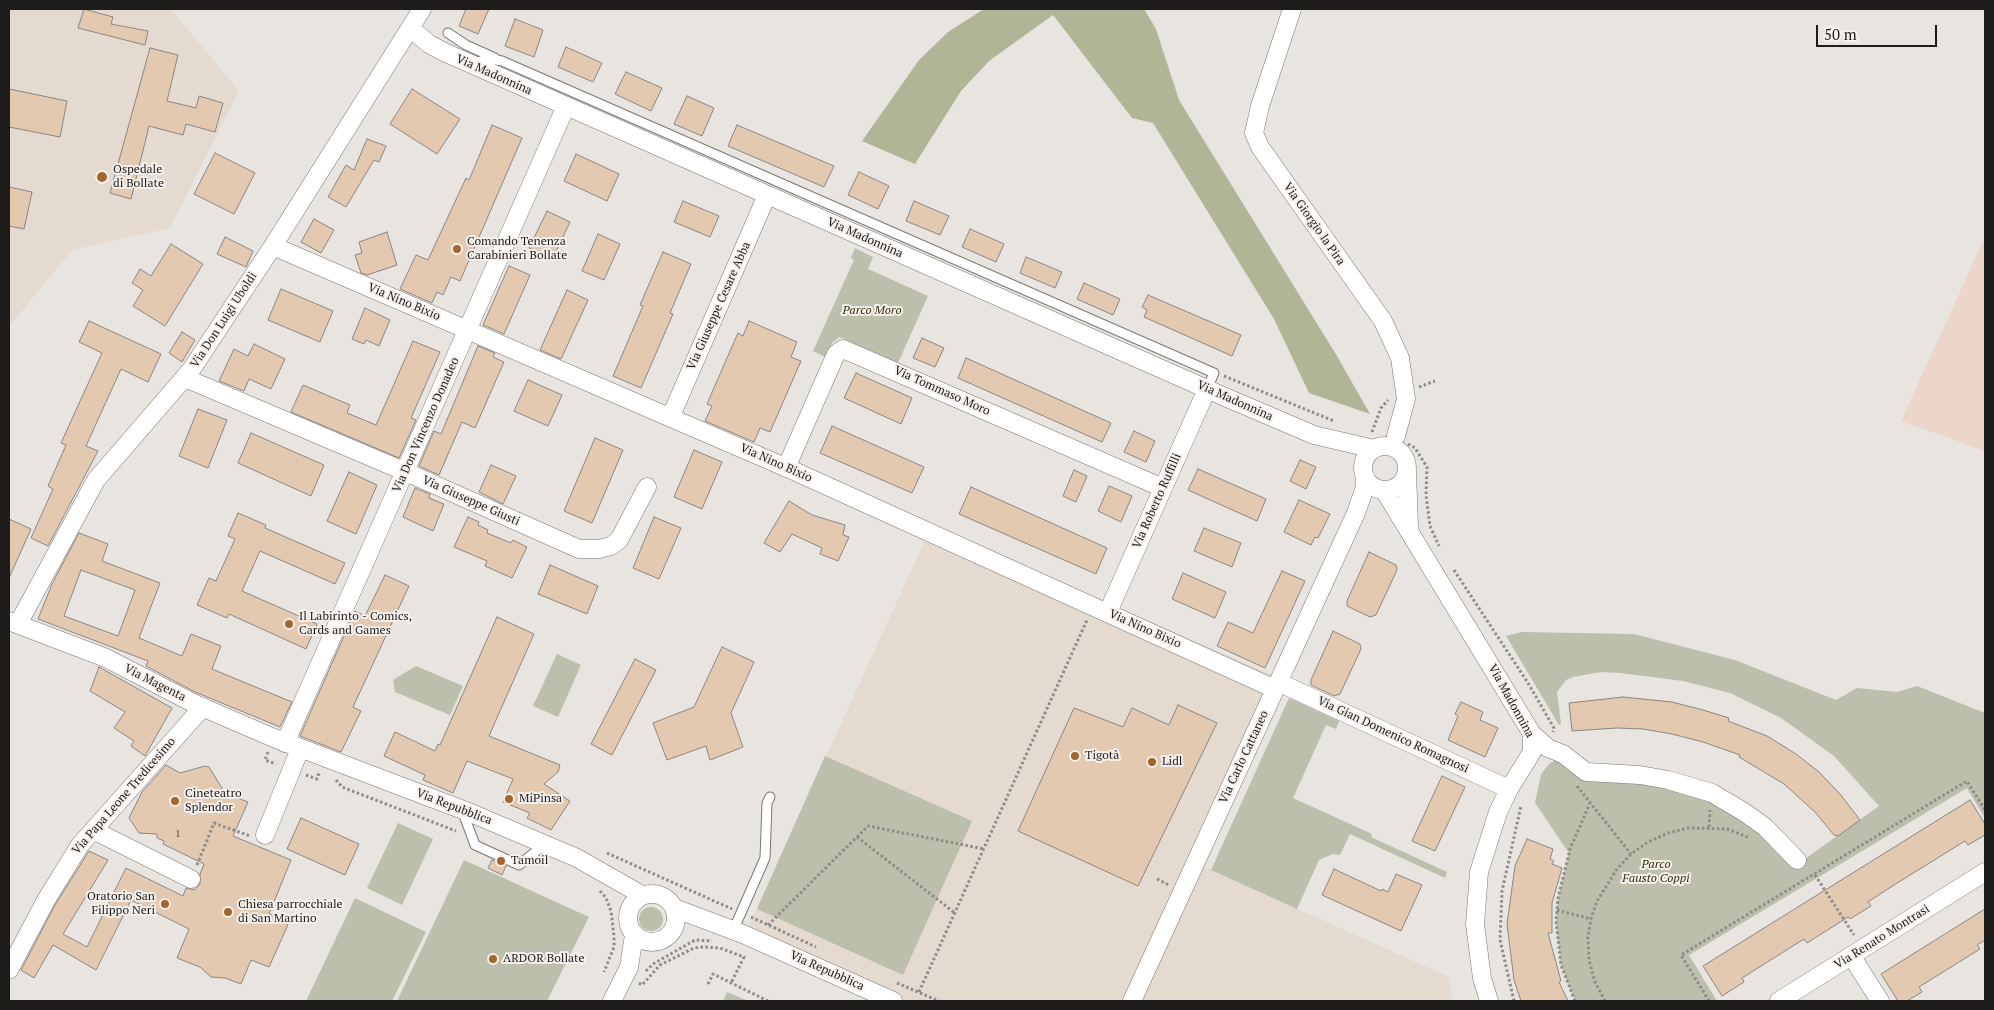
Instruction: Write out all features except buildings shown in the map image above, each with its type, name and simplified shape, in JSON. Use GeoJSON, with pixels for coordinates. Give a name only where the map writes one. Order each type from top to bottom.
{"type":"FeatureCollection","features":[{"type":"Feature","properties":{"kind":"street","name":"Via Don Luigi Uboldi"},"geometry":{"type":"LineString","coordinates":[[14,622],[96,480],[185,378],[273,246],[422,9]]}},
{"type":"Feature","properties":{"kind":"street","name":"Via Giorgio la Pira"},"geometry":{"type":"LineString","coordinates":[[1292,9],[1260,106],[1254,133],[1260,147],[1382,322],[1400,358],[1406,399],[1396,436]]}},
{"type":"Feature","properties":{"kind":"street","name":"Via Madonnina"},"geometry":{"type":"LineString","coordinates":[[410,28],[433,46],[470,64],[768,195],[1210,381],[1319,436],[1364,472]]}},
{"type":"Feature","properties":{"kind":"street","name":"Via Don Vincenzo Donadeo"},"geometry":{"type":"LineString","coordinates":[[265,835],[293,746],[406,472],[566,106]]}},
{"type":"Feature","properties":{"kind":"street","name":"Via Giuseppe Cesare Abba"},"geometry":{"type":"LineString","coordinates":[[670,416],[768,195]]}},
{"type":"Feature","properties":{"kind":"street","name":"Via Nino Bixio"},"geometry":{"type":"LineString","coordinates":[[273,246],[670,416],[1277,686]]}},
{"type":"Feature","properties":{"kind":"street","name":"Via Tommaso Moro"},"geometry":{"type":"LineString","coordinates":[[786,468],[836,354],[843,349],[1163,488]]}},
{"type":"Feature","properties":{"kind":"street","name":"Via Giuseppe Giusti"},"geometry":{"type":"LineString","coordinates":[[185,378],[406,472],[566,544],[585,550],[606,548],[619,540],[647,487]]}},
{"type":"Feature","properties":{"kind":"street","name":"Via Roberto Ruffilli"},"geometry":{"type":"LineString","coordinates":[[1101,609],[1163,488],[1210,381]]}},
{"type":"Feature","properties":{"kind":"street","name":"Via Madonnina"},"geometry":{"type":"LineString","coordinates":[[1319,436],[1374,448]]}},
{"type":"Feature","properties":{"kind":"street"},"geometry":{"type":"LineString","coordinates":[[1389,446],[1396,448],[1406,458],[1407,466],[1404,480],[1399,486],[1383,490],[1368,482],[1364,472],[1366,457],[1374,448],[1389,446]]}},
{"type":"Feature","properties":{"kind":"street","name":"Via Madonnina"},"geometry":{"type":"LineString","coordinates":[[1407,466],[1409,528]]}},
{"type":"Feature","properties":{"kind":"street","name":"Via Carlo Cattaneo"},"geometry":{"type":"LineString","coordinates":[[1132,1001],[1356,513],[1365,487],[1364,472]]}},
{"type":"Feature","properties":{"kind":"street","name":"Via Madonnina"},"geometry":{"type":"LineString","coordinates":[[1383,490],[1409,528],[1532,734],[1532,752],[1516,794],[1489,835],[1479,872],[1475,924],[1482,978],[1489,1001]]}},
{"type":"Feature","properties":{"kind":"street","name":"Via Carlo Cattaneo"},"geometry":{"type":"LineString","coordinates":[[1356,513],[1369,498],[1383,490]]}},
{"type":"Feature","properties":{"kind":"street","name":"Via Magenta"},"geometry":{"type":"LineString","coordinates":[[14,622],[106,658],[203,707],[293,746]]}},
{"type":"Feature","properties":{"kind":"street","name":"Via Gian Domenico Romagnosi"},"geometry":{"type":"LineString","coordinates":[[1277,686],[1516,794]]}},
{"type":"Feature","properties":{"kind":"street","name":"Via Papa Leone Tredicesimo"},"geometry":{"type":"LineString","coordinates":[[9,970],[67,864],[93,830],[203,707]]}},
{"type":"Feature","properties":{"kind":"street"},"geometry":{"type":"LineString","coordinates":[[1532,734],[1548,748],[1563,754],[1581,769],[1593,774],[1640,775],[1668,780],[1712,793],[1766,827],[1796,867]]}},
{"type":"Feature","properties":{"kind":"street","name":"Via Repubblica"},"geometry":{"type":"LineString","coordinates":[[293,746],[462,810],[545,844],[577,858],[642,896]]}},
{"type":"Feature","properties":{"kind":"street"},"geometry":{"type":"LineString","coordinates":[[93,830],[191,879]]}},
{"type":"Feature","properties":{"kind":"street","name":"Via Renato Montrasi"},"geometry":{"type":"LineString","coordinates":[[1779,1001],[1985,872]]}},
{"type":"Feature","properties":{"kind":"street","name":"Via Repubblica"},"geometry":{"type":"LineString","coordinates":[[604,874],[629,909]]}},
{"type":"Feature","properties":{"kind":"street"},"geometry":{"type":"LineString","coordinates":[[634,935],[646,942],[666,938],[674,928],[674,908],[670,902],[657,894],[642,896],[636,899],[629,909],[628,923],[634,935],[638,973]]}},
{"type":"Feature","properties":{"kind":"street","name":"Via Repubblica"},"geometry":{"type":"LineString","coordinates":[[674,908],[727,937],[893,1001]]}},
{"type":"Feature","properties":{"kind":"street","name":"Via Repubblica"},"geometry":{"type":"LineString","coordinates":[[674,928],[727,937]]}},
{"type":"Feature","properties":{"kind":"street"},"geometry":{"type":"LineString","coordinates":[[612,1001],[638,973],[653,942]]}},
{"type":"Feature","properties":{"kind":"street"},"geometry":{"type":"LineString","coordinates":[[1857,953],[1880,1001]]}},
{"type":"Feature","properties":{"kind":"lane"},"geometry":{"type":"LineString","coordinates":[[448,33],[466,45],[1210,381]]}},
{"type":"Feature","properties":{"kind":"lane"},"geometry":{"type":"LineString","coordinates":[[470,64],[497,59]]}},
{"type":"Feature","properties":{"kind":"lane"},"geometry":{"type":"LineString","coordinates":[[727,937],[765,858],[767,803],[770,797]]}},
{"type":"Feature","properties":{"kind":"lane"},"geometry":{"type":"LineString","coordinates":[[462,810],[475,845],[519,865],[545,844]]}},
{"type":"Feature","properties":{"kind":"path"},"geometry":{"type":"LineString","coordinates":[[1210,381],[1226,376],[1341,424]]}},
{"type":"Feature","properties":{"kind":"path"},"geometry":{"type":"LineString","coordinates":[[1319,436],[1325,417]]}},
{"type":"Feature","properties":{"kind":"path"},"geometry":{"type":"LineString","coordinates":[[1365,433],[1396,436],[1415,448],[1427,467],[1426,495],[1430,526],[1442,551]]}},
{"type":"Feature","properties":{"kind":"path"},"geometry":{"type":"LineString","coordinates":[[1452,568],[1528,683],[1554,728],[1548,748]]}},
{"type":"Feature","properties":{"kind":"path"},"geometry":{"type":"LineString","coordinates":[[918,992],[984,849],[1101,609]]}},
{"type":"Feature","properties":{"kind":"path"},"geometry":{"type":"LineString","coordinates":[[1709,1001],[1681,955],[1967,781],[1985,810]]}},
{"type":"Feature","properties":{"kind":"path"},"geometry":{"type":"LineString","coordinates":[[1573,782],[1631,854]]}},
{"type":"Feature","properties":{"kind":"path"},"geometry":{"type":"LineString","coordinates":[[1514,1001],[1500,940],[1502,891],[1516,794]]}},
{"type":"Feature","properties":{"kind":"path"},"geometry":{"type":"LineString","coordinates":[[1575,1001],[1561,965],[1556,940],[1557,910],[1570,849],[1590,803]]}},
{"type":"Feature","properties":{"kind":"path"},"geometry":{"type":"LineString","coordinates":[[191,879],[214,823],[263,841],[265,835]]}},
{"type":"Feature","properties":{"kind":"path"},"geometry":{"type":"LineString","coordinates":[[768,925],[868,826],[984,849]]}},
{"type":"Feature","properties":{"kind":"path"},"geometry":{"type":"LineString","coordinates":[[1605,1001],[1595,982],[1589,960],[1591,918],[1604,886],[1631,854],[1648,842],[1668,833],[1688,828],[1709,827],[1727,829],[1758,842]]}},
{"type":"Feature","properties":{"kind":"path"},"geometry":{"type":"LineString","coordinates":[[857,837],[955,913]]}},
{"type":"Feature","properties":{"kind":"path"},"geometry":{"type":"LineString","coordinates":[[1796,867],[1800,882]]}},
{"type":"Feature","properties":{"kind":"path"},"geometry":{"type":"LineString","coordinates":[[1815,874],[1857,953]]}},
{"type":"Feature","properties":{"kind":"path"},"geometry":{"type":"LineString","coordinates":[[1157,879],[1167,884],[1164,889]]}},
{"type":"Feature","properties":{"kind":"path"},"geometry":{"type":"LineString","coordinates":[[1557,910],[1591,918]]}},
{"type":"Feature","properties":{"kind":"path"},"geometry":{"type":"LineString","coordinates":[[636,988],[639,983],[638,973],[695,940],[727,937]]}},
{"type":"Feature","properties":{"kind":"path"},"geometry":{"type":"LineString","coordinates":[[639,983],[642,985],[660,964],[694,948],[704,947],[720,948],[744,957],[731,983]]}},
{"type":"Feature","properties":{"kind":"path"},"geometry":{"type":"LineString","coordinates":[[708,984],[713,974],[768,1001]]}},
{"type":"Feature","properties":{"kind":"shaded area","name":"Ospedale di Bollate"},"geometry":{"type":"Polygon","coordinates":[[[9,9],[171,9],[239,91],[170,228],[72,250],[9,327],[9,9]]]}},
{"type":"Feature","properties":{"kind":"shaded area"},"geometry":{"type":"Polygon","coordinates":[[[1985,237],[1985,451],[1901,421],[1985,237]]]}},
{"type":"Feature","properties":{"kind":"shaded area"},"geometry":{"type":"Polygon","coordinates":[[[932,525],[1283,680],[1198,864],[1449,977],[1453,1001],[895,1001],[745,934],[932,525]]]}},
{"type":"Feature","properties":{"kind":"green space"},"geometry":{"type":"Polygon","coordinates":[[[984,9],[1144,9],[1156,29],[1179,100],[1337,356],[1370,414],[1309,393],[1274,319],[1153,123],[1132,118],[1053,15],[989,61],[961,91],[915,164],[862,141],[919,60],[948,32],[984,9]]]}},
{"type":"Feature","properties":{"kind":"green space","name":"Parco Moro"},"geometry":{"type":"Polygon","coordinates":[[[855,248],[873,257],[868,269],[928,296],[898,363],[839,337],[832,343],[825,357],[813,351],[854,260],[851,258],[855,248]]]}},
{"type":"Feature","properties":{"kind":"green space","name":"Parco Fausto Coppi"},"geometry":{"type":"Polygon","coordinates":[[[1522,632],[1634,634],[1735,660],[1836,700],[1857,688],[1897,692],[1917,686],[1985,713],[1985,818],[1967,788],[1689,955],[1717,1001],[1575,1001],[1561,965],[1556,921],[1558,898],[1569,853],[1535,803],[1541,774],[1550,763],[1556,760],[1675,786],[1746,818],[1795,866],[1879,806],[1834,756],[1781,718],[1730,693],[1683,681],[1601,672],[1573,677],[1566,680],[1557,692],[1561,724],[1559,725],[1506,636],[1522,632]]]}},
{"type":"Feature","properties":{"kind":"green space"},"geometry":{"type":"Polygon","coordinates":[[[557,654],[581,665],[558,717],[533,706],[557,654]]]}},
{"type":"Feature","properties":{"kind":"green space"},"geometry":{"type":"Polygon","coordinates":[[[416,666],[463,686],[450,715],[395,692],[393,680],[416,666]]]}},
{"type":"Feature","properties":{"kind":"green space"},"geometry":{"type":"Polygon","coordinates":[[[1289,698],[1339,721],[1336,729],[1326,725],[1293,798],[1372,834],[1371,837],[1447,872],[1445,878],[1350,834],[1340,855],[1333,854],[1319,860],[1297,909],[1211,870],[1289,698]]]}},
{"type":"Feature","properties":{"kind":"green space"},"geometry":{"type":"Polygon","coordinates":[[[825,756],[972,821],[903,975],[757,909],[825,756]]]}},
{"type":"Feature","properties":{"kind":"green space"},"geometry":{"type":"Polygon","coordinates":[[[398,823],[433,839],[402,905],[367,888],[398,823]]]}},
{"type":"Feature","properties":{"kind":"green space","name":"ARDOR Bollate"},"geometry":{"type":"Polygon","coordinates":[[[464,860],[589,917],[547,1001],[397,1001],[464,860]]]}},
{"type":"Feature","properties":{"kind":"green space"},"geometry":{"type":"Polygon","coordinates":[[[355,898],[426,932],[392,1001],[306,1001],[355,898]]]}},
{"type":"Feature","properties":{"kind":"green space"},"geometry":{"type":"Polygon","coordinates":[[[651,907],[660,910],[663,919],[660,928],[651,931],[642,928],[639,919],[642,910],[651,907]]]}},
{"type":"Feature","properties":{"kind":"green space"},"geometry":{"type":"Polygon","coordinates":[[[727,992],[748,1001],[723,1001],[727,992]]]}},
{"type":"Feature","properties":{"kind":"place","name":"Ospedale di Bollate"},"geometry":{"type":"Point","coordinates":[102,177]}},
{"type":"Feature","properties":{"kind":"place","name":"Comando Tenenza Carabinieri Bollate"},"geometry":{"type":"Point","coordinates":[457,249]}},
{"type":"Feature","properties":{"kind":"place","name":"Il Labirinto - Comics, Cards and Games"},"geometry":{"type":"Point","coordinates":[289,624]}},
{"type":"Feature","properties":{"kind":"place","name":"Tigotà"},"geometry":{"type":"Point","coordinates":[1075,756]}},
{"type":"Feature","properties":{"kind":"place","name":"Lidl"},"geometry":{"type":"Point","coordinates":[1152,762]}},
{"type":"Feature","properties":{"kind":"place","name":"MiPinsa"},"geometry":{"type":"Point","coordinates":[509,799]}},
{"type":"Feature","properties":{"kind":"place","name":"Cineteatro Splendor"},"geometry":{"type":"Point","coordinates":[175,801]}},
{"type":"Feature","properties":{"kind":"place","name":"Tamoil"},"geometry":{"type":"Point","coordinates":[501,861]}},
{"type":"Feature","properties":{"kind":"place","name":"Oratorio San Filippo Neri"},"geometry":{"type":"Point","coordinates":[165,904]}},
{"type":"Feature","properties":{"kind":"place","name":"Chiesa parrocchiale di San Martino"},"geometry":{"type":"Point","coordinates":[228,912]}},
{"type":"Feature","properties":{"kind":"place","name":"ARDOR Bollate"},"geometry":{"type":"Point","coordinates":[493,959]}}]}
